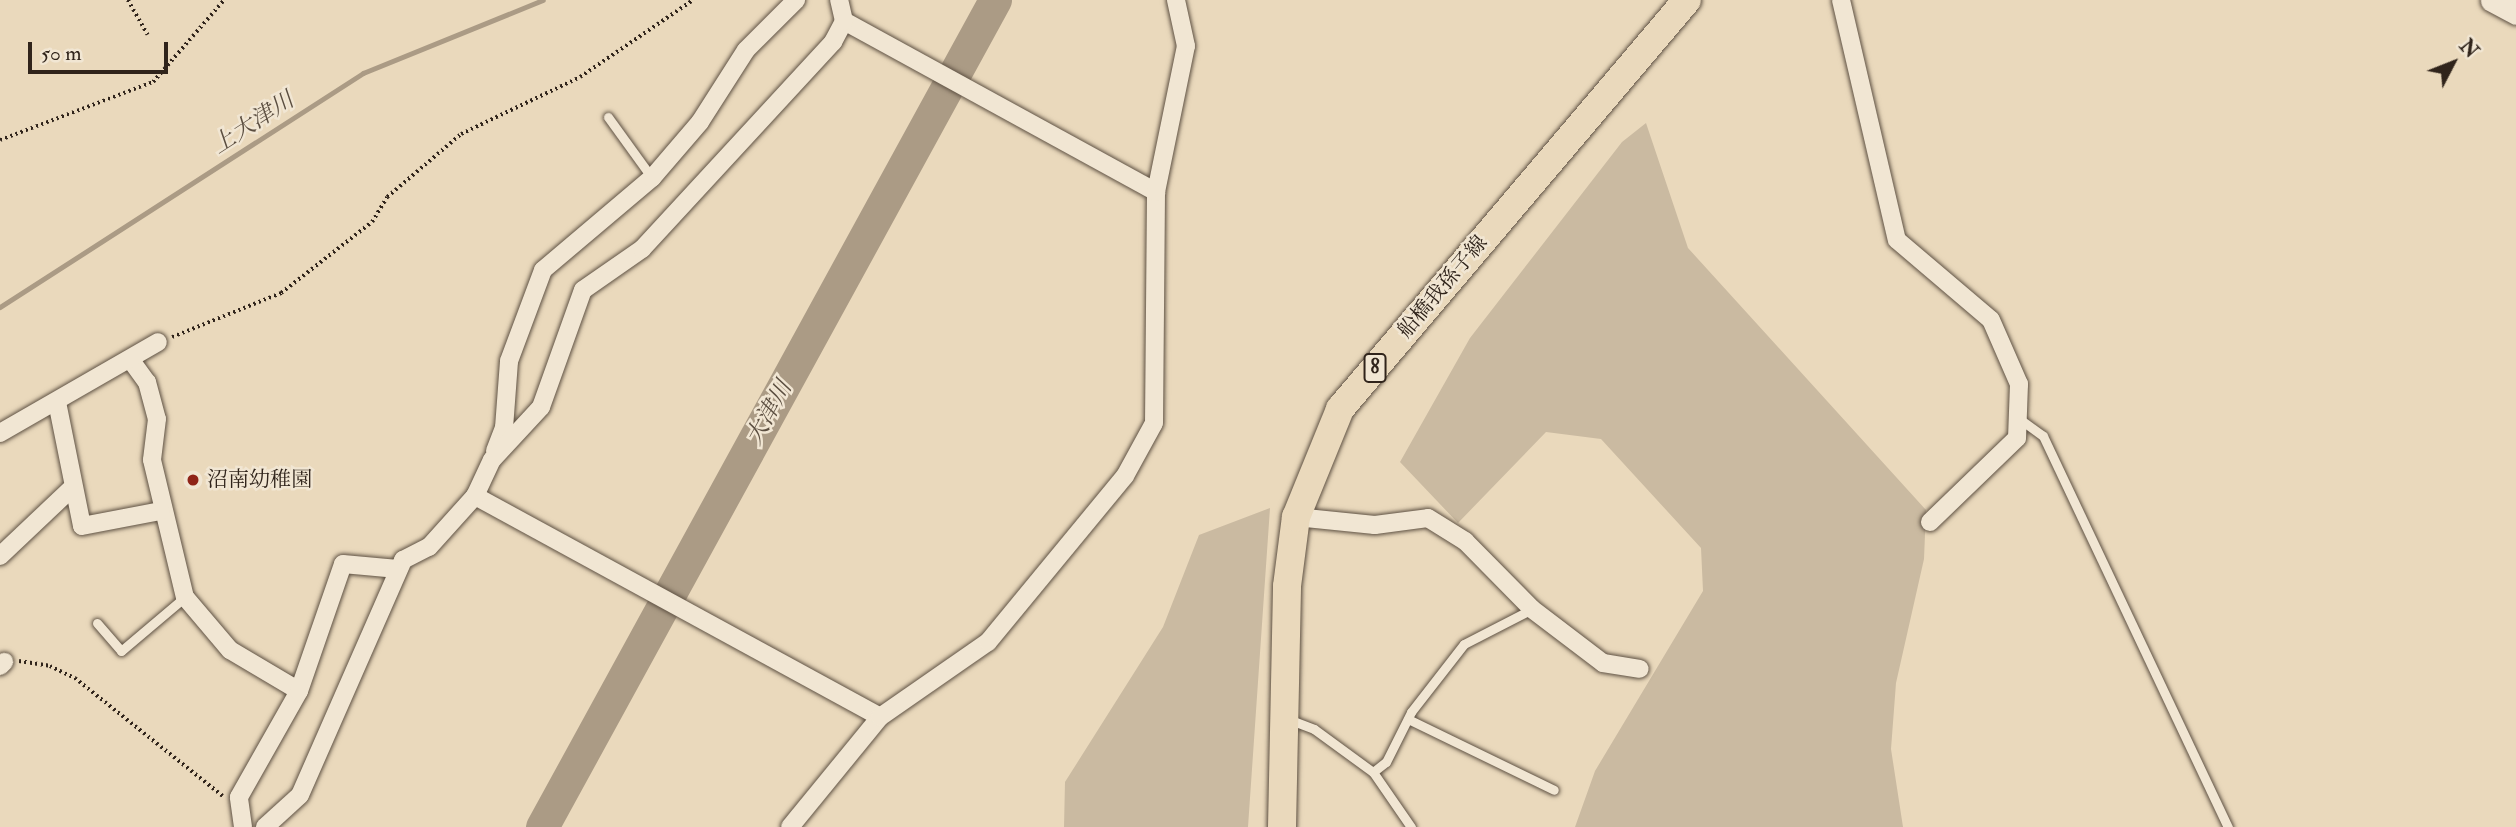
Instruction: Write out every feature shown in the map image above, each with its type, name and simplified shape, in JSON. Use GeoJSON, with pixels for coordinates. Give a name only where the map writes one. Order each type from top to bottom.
{"type":"FeatureCollection","features":[{"type":"Feature","properties":{"kind":"main road","name":"船橋我孫子線"},"geometry":{"type":"LineString","coordinates":[[1282,827],[1287,586],[1296,517],[1340,409],[1687,0]]}},
{"type":"Feature","properties":{"kind":"street"},"geometry":{"type":"LineString","coordinates":[[265,827],[300,795],[398,569],[429,547],[475,496],[504,428],[509,361],[543,270],[652,178],[700,122],[746,50],[796,0]]}},
{"type":"Feature","properties":{"kind":"street"},"geometry":{"type":"LineString","coordinates":[[492,460],[541,407],[583,290],[642,249],[833,42],[844,21],[839,0]]}},
{"type":"Feature","properties":{"kind":"street"},"geometry":{"type":"LineString","coordinates":[[790,827],[880,717],[989,642],[1141,450],[1154,423],[1156,192],[1186,47],[1176,0]]}},
{"type":"Feature","properties":{"kind":"street"},"geometry":{"type":"LineString","coordinates":[[1840,0],[1897,240],[1991,320],[2020,384],[2021,420],[2017,438],[1930,522]]}},
{"type":"Feature","properties":{"kind":"street"},"geometry":{"type":"LineString","coordinates":[[2492,0],[2516,13]]}},
{"type":"Feature","properties":{"kind":"street"},"geometry":{"type":"LineString","coordinates":[[844,21],[972,94],[1156,192]]}},
{"type":"Feature","properties":{"kind":"street"},"geometry":{"type":"LineString","coordinates":[[0,433],[158,342]]}},
{"type":"Feature","properties":{"kind":"street"},"geometry":{"type":"LineString","coordinates":[[130,359],[147,382],[157,419],[152,460],[161,511],[185,597],[230,650],[299,691]]}},
{"type":"Feature","properties":{"kind":"street"},"geometry":{"type":"LineString","coordinates":[[57,402],[82,526],[161,511]]}},
{"type":"Feature","properties":{"kind":"street"},"geometry":{"type":"LineString","coordinates":[[0,556],[73,486]]}},
{"type":"Feature","properties":{"kind":"street"},"geometry":{"type":"LineString","coordinates":[[475,496],[880,717]]}},
{"type":"Feature","properties":{"kind":"street"},"geometry":{"type":"LineString","coordinates":[[1296,517],[1375,525],[1428,518],[1465,541],[1532,609],[1603,663],[1640,669]]}},
{"type":"Feature","properties":{"kind":"street"},"geometry":{"type":"LineString","coordinates":[[243,827],[238,808],[299,691],[343,564],[398,569]]}},
{"type":"Feature","properties":{"kind":"lane"},"geometry":{"type":"LineString","coordinates":[[608,117],[652,178]]}},
{"type":"Feature","properties":{"kind":"lane"},"geometry":{"type":"LineString","coordinates":[[2021,420],[2043,436],[2228,827]]}},
{"type":"Feature","properties":{"kind":"lane"},"geometry":{"type":"LineString","coordinates":[[97,623],[121,650],[185,597]]}},
{"type":"Feature","properties":{"kind":"lane"},"geometry":{"type":"LineString","coordinates":[[1373,772],[1386,762],[1408,719],[1464,644],[1532,609]]}},
{"type":"Feature","properties":{"kind":"lane"},"geometry":{"type":"LineString","coordinates":[[1283,717],[1314,729],[1373,772],[1411,827]]}},
{"type":"Feature","properties":{"kind":"lane"},"geometry":{"type":"LineString","coordinates":[[1408,719],[1554,790]]}},
{"type":"Feature","properties":{"kind":"path"},"geometry":{"type":"LineString","coordinates":[[128,0],[148,35]]}},
{"type":"Feature","properties":{"kind":"path"},"geometry":{"type":"LineString","coordinates":[[0,140],[153,82],[225,0]]}},
{"type":"Feature","properties":{"kind":"path"},"geometry":{"type":"LineString","coordinates":[[158,342],[281,293],[372,222],[387,197],[461,134],[580,77],[693,0]]}},
{"type":"Feature","properties":{"kind":"path"},"geometry":{"type":"LineString","coordinates":[[2,664],[51,666],[75,678],[238,808]]}},
{"type":"Feature","properties":{"kind":"shaded area"},"geometry":{"type":"Polygon","coordinates":[[[1646,123],[1688,248],[1926,510],[1924,559],[1896,683],[1891,749],[1903,827],[1575,827],[1595,771],[1703,591],[1701,548],[1601,439],[1546,432],[1458,523],[1400,462],[1470,338],[1622,142],[1646,123]]]}},
{"type":"Feature","properties":{"kind":"shaded area"},"geometry":{"type":"Polygon","coordinates":[[[1270,508],[1248,827],[1064,827],[1065,782],[1163,627],[1199,535],[1270,508]]]}},
{"type":"Feature","properties":{"kind":"waterway","name":"上大津川"},"geometry":{"type":"LineString","coordinates":[[0,307],[363,73],[543,0]]}},
{"type":"Feature","properties":{"kind":"waterway","name":"大津川"},"geometry":{"type":"LineString","coordinates":[[542,827],[995,0]]}},
{"type":"Feature","properties":{"kind":"place","name":"沼南幼稚園"},"geometry":{"type":"Point","coordinates":[193,480]}}]}
